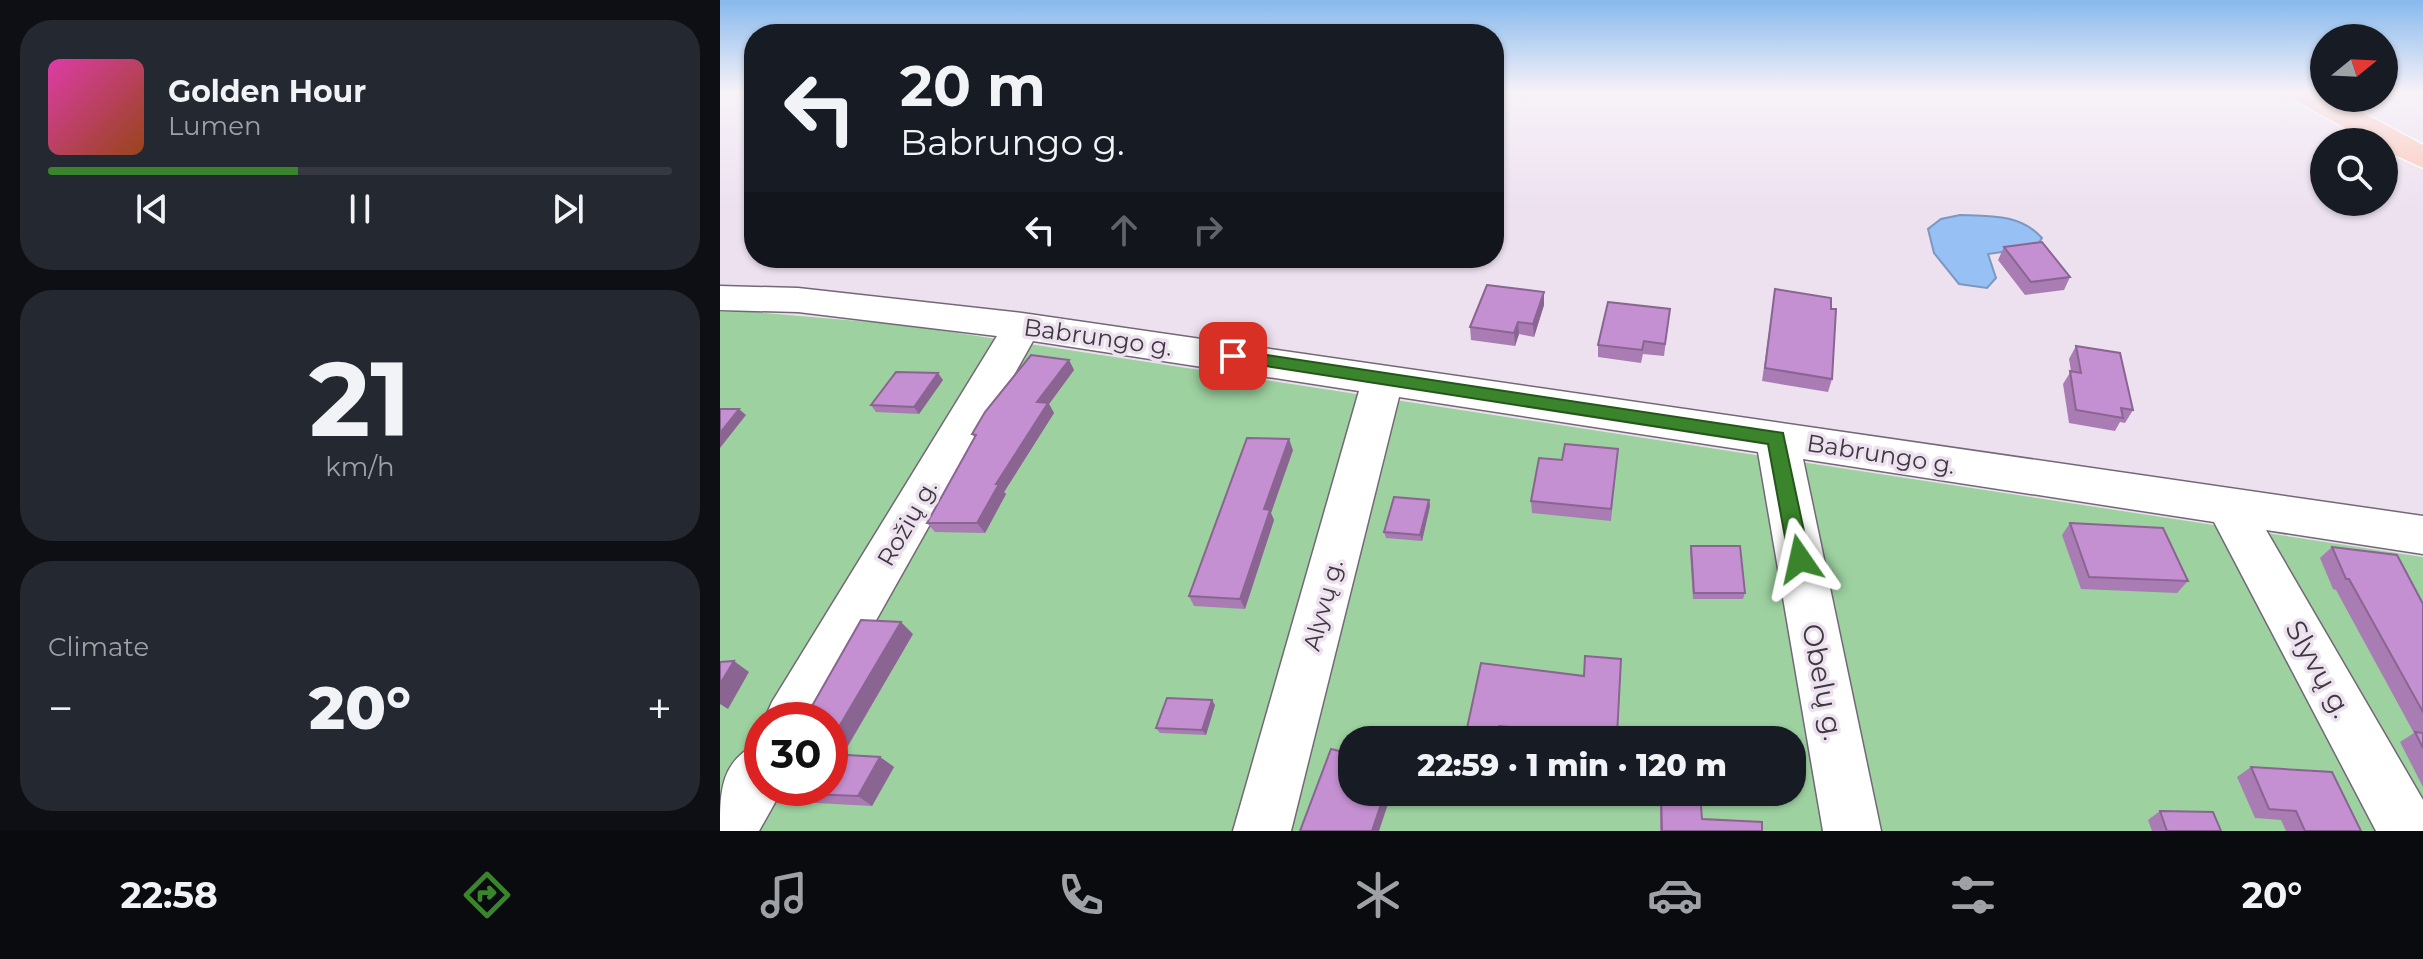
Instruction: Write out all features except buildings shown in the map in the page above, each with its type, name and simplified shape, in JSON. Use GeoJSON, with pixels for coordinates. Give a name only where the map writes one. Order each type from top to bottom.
{"type":"FeatureCollection","features":[{"type":"Feature","properties":{"kind":"main road"},"geometry":{"type":"LineString","coordinates":[[2375,132],[2423,158]]}},
{"type":"Feature","properties":{"kind":"street","name":"Babrungo g."},"geometry":{"type":"LineString","coordinates":[[720,298],[798,300],[1022,326],[2423,535]]}},
{"type":"Feature","properties":{"kind":"street","name":"Rožių g."},"geometry":{"type":"LineString","coordinates":[[802,702],[1022,326]]}},
{"type":"Feature","properties":{"kind":"street","name":"Alyvų g."},"geometry":{"type":"LineString","coordinates":[[1262,831],[1383,378]]}},
{"type":"Feature","properties":{"kind":"street","name":"Obelų g."},"geometry":{"type":"LineString","coordinates":[[1777,438],[1852,831]]}},
{"type":"Feature","properties":{"kind":"street","name":"Slyvų g."},"geometry":{"type":"LineString","coordinates":[[2229,507],[2408,831]]}},
{"type":"Feature","properties":{"kind":"street"},"geometry":{"type":"LineString","coordinates":[[727,831],[744,801]]}},
{"type":"Feature","properties":{"kind":"green space"},"geometry":{"type":"Polygon","coordinates":[[[743,311],[905,325],[2423,557],[2423,831],[720,831],[720,312],[743,311]]]}},
{"type":"Feature","properties":{"kind":"water"},"geometry":{"type":"Polygon","coordinates":[[[1960,215],[2015,220],[2042,238],[2036,247],[1988,254],[1996,278],[1987,288],[1959,284],[1934,253],[1928,229],[1941,219],[1960,215]]]}},
{"type":"Feature","properties":{"kind":"route"},"geometry":{"type":"LineString","coordinates":[[1233,356],[1777,438],[1800,559]]}}]}
